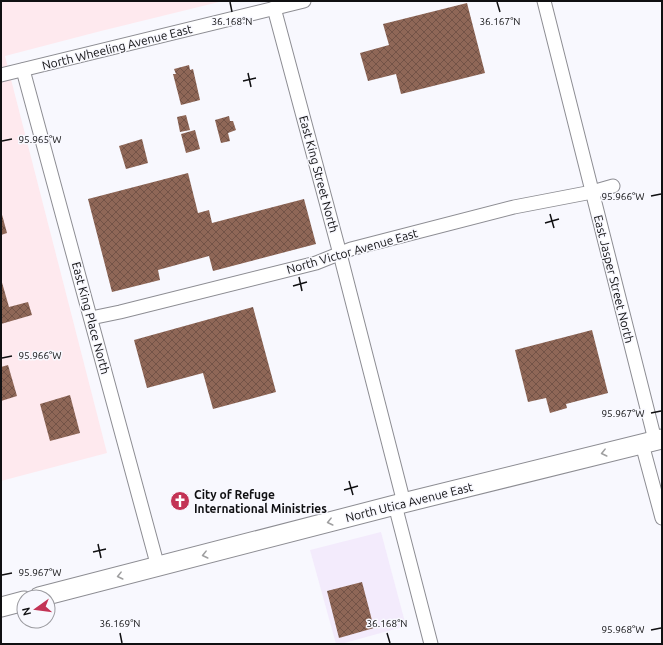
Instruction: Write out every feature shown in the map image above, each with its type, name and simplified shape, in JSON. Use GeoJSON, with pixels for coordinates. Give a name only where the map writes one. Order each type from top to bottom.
{"type":"FeatureCollection","features":[{"type":"Feature","properties":{"kind":"main road","name":"North Utica Avenue East"},"geometry":{"type":"LineString","coordinates":[[56,593],[400,504],[653,441]]}},
{"type":"Feature","properties":{"kind":"main road"},"geometry":{"type":"LineString","coordinates":[[1,607],[16,603]]}},
{"type":"Feature","properties":{"kind":"street","name":"North Wheeling Avenue East"},"geometry":{"type":"LineString","coordinates":[[1,76],[304,1]]}},
{"type":"Feature","properties":{"kind":"street","name":"East Jasper Street North"},"geometry":{"type":"LineString","coordinates":[[544,1],[653,441],[662,518]]}},
{"type":"Feature","properties":{"kind":"street","name":"East King Street North"},"geometry":{"type":"LineString","coordinates":[[274,8],[340,254],[400,504],[431,644]]}},
{"type":"Feature","properties":{"kind":"street","name":"East King Place North"},"geometry":{"type":"LineString","coordinates":[[23,70],[158,567]]}},
{"type":"Feature","properties":{"kind":"street","name":"North Victor Avenue East"},"geometry":{"type":"LineString","coordinates":[[91,318],[316,263],[351,249],[514,207],[592,192],[613,186]]}},
{"type":"Feature","properties":{"kind":"shaded area"},"geometry":{"type":"Polygon","coordinates":[[[1,1],[223,1],[5,56],[107,453],[1,481],[1,1]]]}},
{"type":"Feature","properties":{"kind":"shaded area"},"geometry":{"type":"Polygon","coordinates":[[[381,532],[406,626],[341,644],[336,644],[310,550],[381,532]]]}},
{"type":"Feature","properties":{"kind":"building"},"geometry":{"type":"Polygon","coordinates":[[[467,3],[485,73],[401,94],[396,74],[368,81],[360,53],[389,45],[383,24],[467,3]]]}},
{"type":"Feature","properties":{"kind":"building"},"geometry":{"type":"Polygon","coordinates":[[[189,65],[190,70],[193,69],[200,100],[181,105],[173,74],[176,74],[174,69],[189,65]]]}},
{"type":"Feature","properties":{"kind":"building"},"geometry":{"type":"Polygon","coordinates":[[[186,115],[190,130],[180,132],[177,117],[186,115]]]}},
{"type":"Feature","properties":{"kind":"building"},"geometry":{"type":"Polygon","coordinates":[[[229,116],[230,121],[233,121],[236,130],[228,133],[230,141],[221,143],[215,120],[229,116]]]}},
{"type":"Feature","properties":{"kind":"building"},"geometry":{"type":"Polygon","coordinates":[[[195,130],[200,149],[186,153],[181,134],[195,130]]]}},
{"type":"Feature","properties":{"kind":"building"},"geometry":{"type":"Polygon","coordinates":[[[142,139],[148,163],[126,169],[119,146],[142,139]]]}},
{"type":"Feature","properties":{"kind":"building"},"geometry":{"type":"Polygon","coordinates":[[[188,173],[198,213],[209,210],[212,223],[304,199],[316,244],[213,271],[209,256],[158,270],[160,280],[112,292],[88,199],[188,173]]]}},
{"type":"Feature","properties":{"kind":"building"},"geometry":{"type":"Polygon","coordinates":[[[1,211],[7,233],[1,235],[1,211]]]}},
{"type":"Feature","properties":{"kind":"building"},"geometry":{"type":"Polygon","coordinates":[[[1,279],[9,307],[28,302],[32,315],[1,324],[1,279]]]}},
{"type":"Feature","properties":{"kind":"building"},"geometry":{"type":"Polygon","coordinates":[[[253,307],[276,392],[213,409],[203,373],[147,388],[134,340],[253,307]]]}},
{"type":"Feature","properties":{"kind":"building"},"geometry":{"type":"Polygon","coordinates":[[[592,330],[608,393],[566,404],[567,408],[550,413],[546,398],[528,402],[515,350],[592,330]]]}},
{"type":"Feature","properties":{"kind":"building"},"geometry":{"type":"Polygon","coordinates":[[[8,365],[17,396],[1,401],[1,367],[8,365]]]}},
{"type":"Feature","properties":{"kind":"building"},"geometry":{"type":"Polygon","coordinates":[[[70,395],[80,433],[50,441],[40,404],[70,395]]]}},
{"type":"Feature","properties":{"kind":"building"},"geometry":{"type":"Polygon","coordinates":[[[362,582],[374,628],[339,638],[327,591],[362,582]]]}},
{"type":"Feature","properties":{"kind":"place","name":"City of Refuge International Ministries"},"geometry":{"type":"Point","coordinates":[180,501]}}]}
